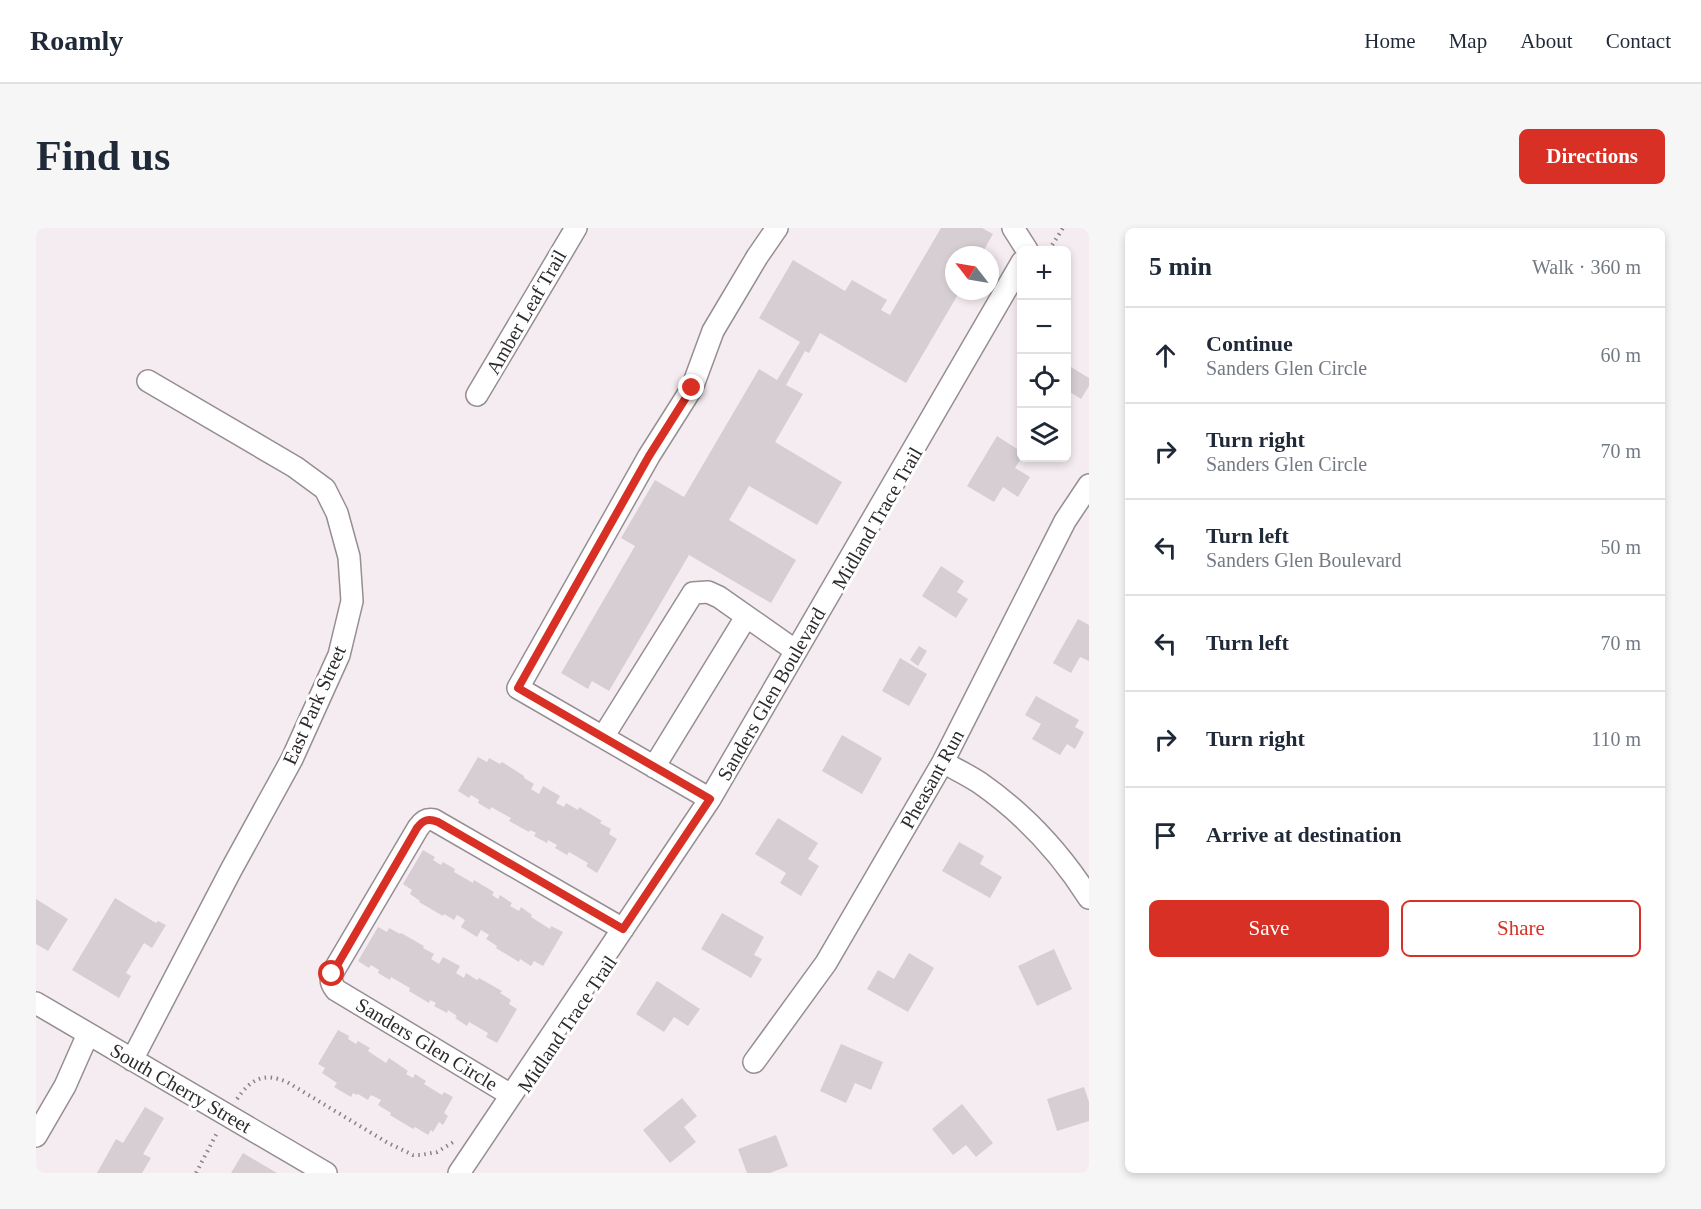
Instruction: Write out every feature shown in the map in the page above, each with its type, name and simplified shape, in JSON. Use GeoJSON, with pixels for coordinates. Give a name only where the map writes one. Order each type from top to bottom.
{"type":"FeatureCollection","features":[{"type":"Feature","properties":{"kind":"street","name":"Amber Leaf Trail"},"geometry":{"type":"LineString","coordinates":[[477,395],[576,228]]}},
{"type":"Feature","properties":{"kind":"street"},"geometry":{"type":"LineString","coordinates":[[710,799],[518,688],[649,456],[692,388],[713,332],[757,257],[777,228]]}},
{"type":"Feature","properties":{"kind":"street"},"geometry":{"type":"LineString","coordinates":[[1013,228],[1024,246]]}},
{"type":"Feature","properties":{"kind":"street","name":"Sanders Glen Boulevard"},"geometry":{"type":"LineString","coordinates":[[459,1173],[710,799],[1017,271]]}},
{"type":"Feature","properties":{"kind":"street","name":"East Park Street"},"geometry":{"type":"LineString","coordinates":[[132,1060],[292,759],[339,655],[352,601],[349,557],[337,513],[324,489],[295,467],[148,381]]}},
{"type":"Feature","properties":{"kind":"street","name":"Pheasant Run"},"geometry":{"type":"LineString","coordinates":[[754,1062],[826,963],[943,762],[1065,521],[1089,485]]}},
{"type":"Feature","properties":{"kind":"street"},"geometry":{"type":"LineString","coordinates":[[603,737],[693,593],[701,591],[713,594],[796,651]]}},
{"type":"Feature","properties":{"kind":"street"},"geometry":{"type":"LineString","coordinates":[[654,767],[746,617]]}},
{"type":"Feature","properties":{"kind":"street"},"geometry":{"type":"LineString","coordinates":[[943,762],[980,783],[1033,829],[1062,861],[1089,898]]}},
{"type":"Feature","properties":{"kind":"street","name":"Sanders Glen Circle"},"geometry":{"type":"LineString","coordinates":[[511,1095],[336,990],[333,984],[331,978],[333,972],[417,828],[427,819],[438,822],[623,929]]}},
{"type":"Feature","properties":{"kind":"street","name":"South Cherry Street"},"geometry":{"type":"LineString","coordinates":[[36,1003],[326,1173]]}},
{"type":"Feature","properties":{"kind":"street"},"geometry":{"type":"LineString","coordinates":[[36,1136],[65,1086],[88,1034]]}},
{"type":"Feature","properties":{"kind":"path"},"geometry":{"type":"LineString","coordinates":[[1052,246],[1063,228]]}},
{"type":"Feature","properties":{"kind":"path"},"geometry":{"type":"LineString","coordinates":[[196,1173],[227,1115],[243,1091],[257,1079],[274,1078],[286,1082],[388,1143],[413,1155],[437,1152],[453,1143],[468,1128],[482,1137]]}},
{"type":"Feature","properties":{"kind":"building"},"geometry":{"type":"Polygon","coordinates":[[[941,228],[982,228],[993,234],[986,246],[945,246],[945,300],[955,300],[906,383],[820,333],[809,353],[805,351],[786,385],[803,394],[775,442],[842,482],[817,525],[749,486],[729,520],[796,560],[771,603],[689,555],[609,691],[592,681],[588,689],[561,673],[635,546],[621,538],[655,480],[684,497],[759,369],[777,380],[800,342],[759,318],[793,260],[845,291],[852,280],[887,300],[881,310],[890,315],[941,228]]]}},
{"type":"Feature","properties":{"kind":"building"},"geometry":{"type":"Polygon","coordinates":[[[1071,367],[1089,378],[1089,386],[1081,399],[1071,393],[1071,367]]]}},
{"type":"Feature","properties":{"kind":"building"},"geometry":{"type":"Polygon","coordinates":[[[997,436],[1017,449],[1017,462],[1019,462],[1015,468],[1030,477],[1018,497],[1003,487],[994,502],[967,486],[997,436]]]}},
{"type":"Feature","properties":{"kind":"building"},"geometry":{"type":"Polygon","coordinates":[[[941,566],[964,581],[957,592],[968,599],[956,618],[922,596],[941,566]]]}},
{"type":"Feature","properties":{"kind":"building"},"geometry":{"type":"Polygon","coordinates":[[[1078,619],[1089,625],[1089,661],[1080,657],[1071,673],[1053,663],[1078,619]]]}},
{"type":"Feature","properties":{"kind":"building"},"geometry":{"type":"Polygon","coordinates":[[[919,646],[927,651],[918,666],[910,660],[919,646]]]}},
{"type":"Feature","properties":{"kind":"building"},"geometry":{"type":"Polygon","coordinates":[[[900,658],[927,674],[909,706],[882,691],[900,658]]]}},
{"type":"Feature","properties":{"kind":"building"},"geometry":{"type":"Polygon","coordinates":[[[1036,696],[1079,720],[1075,727],[1084,732],[1075,749],[1067,744],[1060,755],[1032,739],[1041,724],[1025,715],[1036,696]]]}},
{"type":"Feature","properties":{"kind":"building"},"geometry":{"type":"Polygon","coordinates":[[[842,735],[882,758],[862,794],[822,771],[842,735]]]}},
{"type":"Feature","properties":{"kind":"building"},"geometry":{"type":"Polygon","coordinates":[[[478,757],[487,762],[489,758],[500,764],[502,762],[534,784],[531,789],[539,794],[543,786],[560,796],[556,803],[564,807],[566,803],[578,810],[579,807],[611,829],[609,834],[617,839],[597,873],[586,866],[588,863],[569,852],[567,855],[555,848],[557,845],[534,836],[536,833],[530,830],[529,832],[509,821],[511,818],[491,807],[490,810],[478,803],[479,800],[471,795],[469,798],[458,791],[478,757]]]}},
{"type":"Feature","properties":{"kind":"building"},"geometry":{"type":"Polygon","coordinates":[[[778,818],[818,843],[808,859],[819,866],[801,896],[780,883],[786,873],[755,854],[778,818]]]}},
{"type":"Feature","properties":{"kind":"building"},"geometry":{"type":"Polygon","coordinates":[[[959,842],[984,856],[980,864],[1002,877],[990,898],[942,871],[959,842]]]}},
{"type":"Feature","properties":{"kind":"building"},"geometry":{"type":"Polygon","coordinates":[[[423,850],[435,857],[433,860],[441,865],[443,862],[455,869],[454,872],[494,892],[492,895],[498,899],[500,895],[512,903],[510,906],[519,911],[521,907],[532,915],[531,917],[550,929],[551,926],[563,932],[543,966],[534,961],[531,966],[520,959],[519,962],[496,948],[497,946],[486,939],[489,935],[481,930],[477,937],[461,927],[465,920],[457,915],[454,920],[444,914],[443,916],[410,894],[412,890],[403,884],[423,850]]]}},
{"type":"Feature","properties":{"kind":"building"},"geometry":{"type":"Polygon","coordinates":[[[115,898],[156,923],[158,921],[166,925],[152,948],[144,943],[126,973],[131,976],[119,998],[72,970],[115,898]]]}},
{"type":"Feature","properties":{"kind":"building"},"geometry":{"type":"Polygon","coordinates":[[[36,899],[68,919],[48,951],[36,944],[36,899]]]}},
{"type":"Feature","properties":{"kind":"building"},"geometry":{"type":"Polygon","coordinates":[[[722,913],[764,937],[754,955],[762,959],[751,978],[701,949],[722,913]]]}},
{"type":"Feature","properties":{"kind":"building"},"geometry":{"type":"Polygon","coordinates":[[[378,927],[387,932],[389,928],[424,946],[423,948],[434,954],[431,959],[439,964],[443,957],[460,966],[456,973],[464,978],[466,973],[502,991],[500,993],[511,1000],[509,1004],[517,1009],[497,1043],[486,1037],[488,1033],[469,1022],[467,1026],[448,1010],[447,1013],[434,1006],[436,1003],[430,1000],[429,1003],[409,991],[410,988],[391,977],[390,980],[378,973],[379,970],[371,965],[369,968],[358,961],[378,927]]]}},
{"type":"Feature","properties":{"kind":"building"},"geometry":{"type":"Polygon","coordinates":[[[1054,949],[1072,989],[1037,1006],[1018,966],[1054,949]]]}},
{"type":"Feature","properties":{"kind":"building"},"geometry":{"type":"Polygon","coordinates":[[[909,953],[934,968],[908,1012],[867,989],[878,970],[894,979],[909,953]]]}},
{"type":"Feature","properties":{"kind":"building"},"geometry":{"type":"Polygon","coordinates":[[[657,981],[700,1009],[688,1026],[674,1017],[664,1032],[636,1014],[657,981]]]}},
{"type":"Feature","properties":{"kind":"building"},"geometry":{"type":"Polygon","coordinates":[[[338,1030],[349,1036],[348,1039],[356,1044],[358,1041],[370,1048],[368,1051],[386,1063],[389,1058],[408,1071],[406,1074],[413,1078],[415,1074],[426,1081],[424,1084],[442,1095],[444,1092],[453,1097],[444,1113],[448,1116],[443,1125],[439,1122],[433,1132],[431,1130],[428,1135],[390,1115],[391,1113],[378,1105],[381,1100],[371,1095],[368,1100],[353,1093],[351,1097],[334,1087],[337,1083],[322,1073],[325,1068],[318,1064],[338,1030]]]}},
{"type":"Feature","properties":{"kind":"building"},"geometry":{"type":"Polygon","coordinates":[[[841,1044],[883,1062],[871,1090],[855,1083],[846,1103],[820,1091],[841,1044]]]}},
{"type":"Feature","properties":{"kind":"building"},"geometry":{"type":"Polygon","coordinates":[[[1084,1087],[1089,1102],[1089,1121],[1057,1131],[1047,1099],[1084,1087]]]}},
{"type":"Feature","properties":{"kind":"building"},"geometry":{"type":"Polygon","coordinates":[[[682,1098],[697,1116],[684,1127],[696,1142],[670,1163],[643,1130],[682,1098]]]}},
{"type":"Feature","properties":{"kind":"building"},"geometry":{"type":"Polygon","coordinates":[[[962,1104],[993,1143],[976,1157],[966,1145],[953,1155],[932,1129],[962,1104]]]}},
{"type":"Feature","properties":{"kind":"building"},"geometry":{"type":"Polygon","coordinates":[[[145,1107],[164,1118],[143,1154],[151,1158],[142,1173],[97,1173],[116,1139],[123,1143],[145,1107]]]}},
{"type":"Feature","properties":{"kind":"building"},"geometry":{"type":"Polygon","coordinates":[[[776,1135],[788,1166],[770,1173],[747,1173],[738,1149],[776,1135]]]}},
{"type":"Feature","properties":{"kind":"building"},"geometry":{"type":"Polygon","coordinates":[[[243,1153],[277,1173],[231,1173],[243,1153]]]}},
{"type":"Feature","properties":{"kind":"route"},"geometry":{"type":"LineString","coordinates":[[332,974],[417,828],[425,820],[432,819],[438,822],[623,929],[710,799],[518,688],[649,456],[692,388]]}}]}
